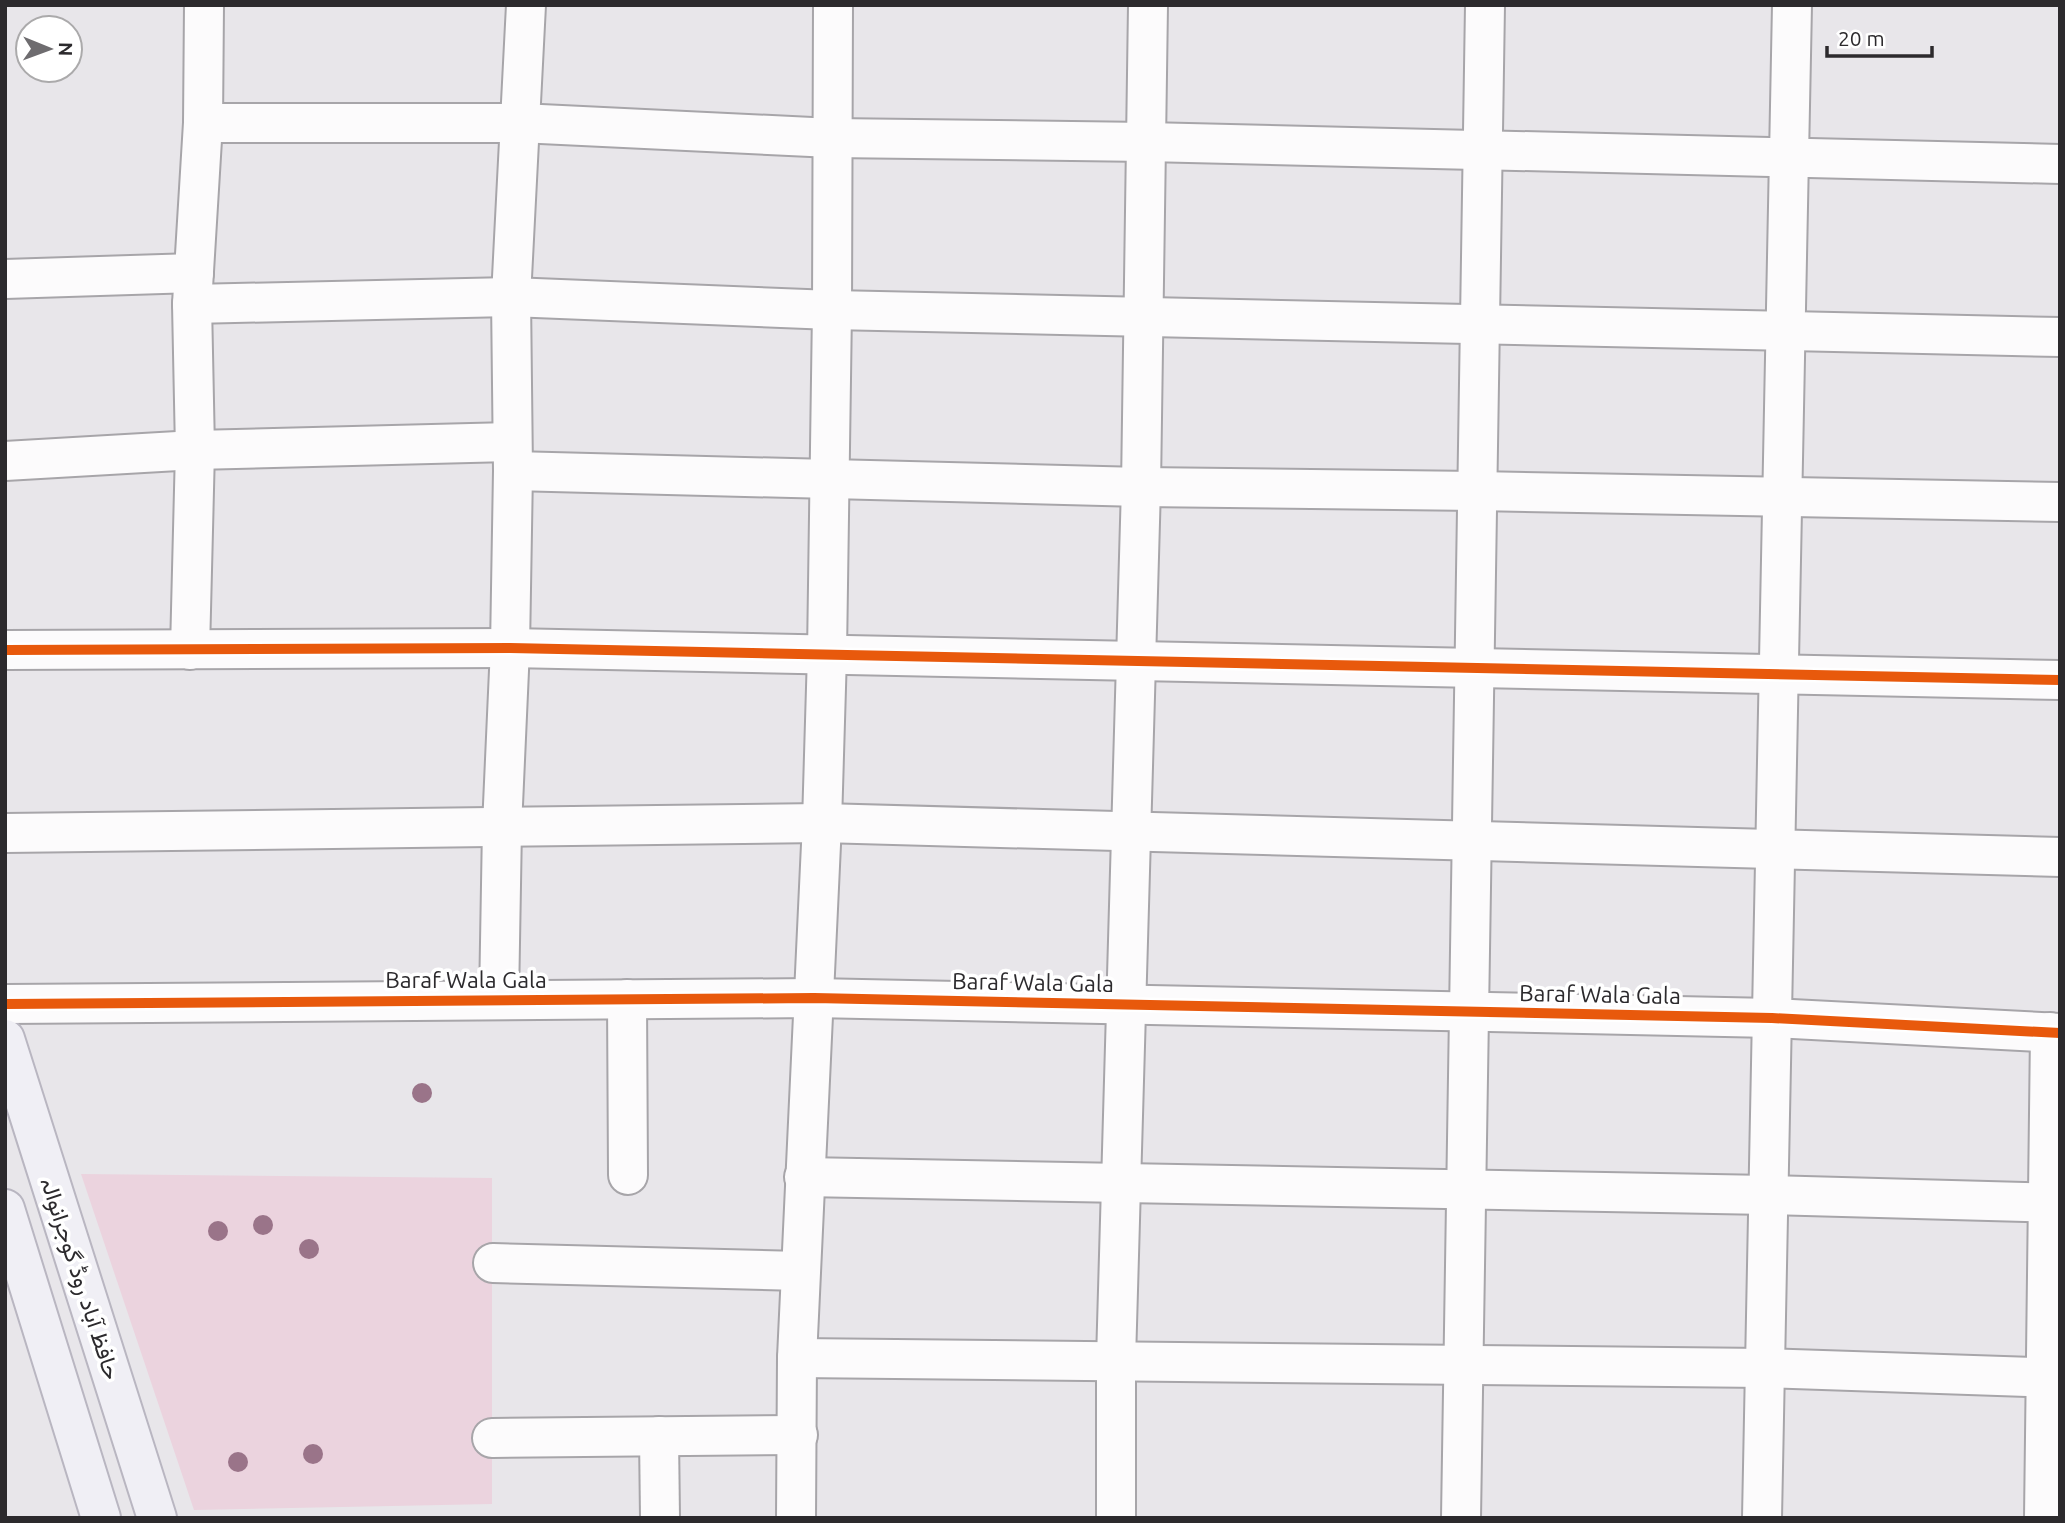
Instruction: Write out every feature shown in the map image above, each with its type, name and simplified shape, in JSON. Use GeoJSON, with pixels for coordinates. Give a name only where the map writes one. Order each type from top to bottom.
{"type":"FeatureCollection","features":[{"type":"Feature","properties":{"kind":"main road","name":"حافظ آباد روڈ گوجرانوالہ"},"geometry":{"type":"LineString","coordinates":[[5,1039],[157,1518]]}},
{"type":"Feature","properties":{"kind":"main road"},"geometry":{"type":"LineString","coordinates":[[5,1209],[101,1518]]}},
{"type":"Feature","properties":{"kind":"street"},"geometry":{"type":"LineString","coordinates":[[190,650],[195,450],[193,288],[202,123],[204,5]]}},
{"type":"Feature","properties":{"kind":"street"},"geometry":{"type":"LineString","coordinates":[[499,1000],[502,827],[510,648],[511,297],[526,5]]}},
{"type":"Feature","properties":{"kind":"street"},"geometry":{"type":"LineString","coordinates":[[796,1518],[800,1271],[822,823],[827,654],[831,478],[833,5]]}},
{"type":"Feature","properties":{"kind":"street"},"geometry":{"type":"LineString","coordinates":[[1116,1518],[1116,1360],[1136,660],[1148,5]]}},
{"type":"Feature","properties":{"kind":"street"},"geometry":{"type":"LineString","coordinates":[[1461,1518],[1485,5]]}},
{"type":"Feature","properties":{"kind":"street"},"geometry":{"type":"LineString","coordinates":[[1762,1518],[1792,5]]}},
{"type":"Feature","properties":{"kind":"street"},"geometry":{"type":"LineString","coordinates":[[202,123],[520,123],[832,138],[1147,142],[2060,164]]}},
{"type":"Feature","properties":{"kind":"street"},"geometry":{"type":"LineString","coordinates":[[5,279],[832,310],[2060,337]]}},
{"type":"Feature","properties":{"kind":"street"},"geometry":{"type":"LineString","coordinates":[[5,461],[195,450],[512,456],[831,478],[1140,487],[2060,502]]}},
{"type":"Feature","properties":{"kind":"street"},"geometry":{"type":"LineString","coordinates":[[5,650],[510,648],[2060,680]]}},
{"type":"Feature","properties":{"kind":"street"},"geometry":{"type":"LineString","coordinates":[[5,833],[822,823],[2060,857]]}},
{"type":"Feature","properties":{"kind":"street","name":"Baraf Wala Gala"},"geometry":{"type":"LineString","coordinates":[[5,1004],[814,998],[1772,1018],[2055,1032]]}},
{"type":"Feature","properties":{"kind":"street"},"geometry":{"type":"LineString","coordinates":[[627,999],[628,1175]]}},
{"type":"Feature","properties":{"kind":"street"},"geometry":{"type":"LineString","coordinates":[[2044,1518],[2053,1378],[2055,1032]]}},
{"type":"Feature","properties":{"kind":"street"},"geometry":{"type":"LineString","coordinates":[[804,1177],[2055,1203]]}},
{"type":"Feature","properties":{"kind":"street"},"geometry":{"type":"LineString","coordinates":[[493,1263],[800,1271]]}},
{"type":"Feature","properties":{"kind":"street"},"geometry":{"type":"LineString","coordinates":[[797,1358],[1765,1368],[2053,1378]]}},
{"type":"Feature","properties":{"kind":"street"},"geometry":{"type":"LineString","coordinates":[[492,1438],[798,1435]]}},
{"type":"Feature","properties":{"kind":"street"},"geometry":{"type":"LineString","coordinates":[[659,1436],[660,1518]]}},
{"type":"Feature","properties":{"kind":"shaded area"},"geometry":{"type":"Polygon","coordinates":[[[81,1174],[492,1178],[492,1504],[194,1510],[81,1174]]]}},
{"type":"Feature","properties":{"kind":"cycle path"},"geometry":{"type":"LineString","coordinates":[[5,650],[510,648],[2060,680]]}},
{"type":"Feature","properties":{"kind":"cycle path"},"geometry":{"type":"LineString","coordinates":[[5,1004],[814,998],[1772,1018],[2060,1033]]}}]}
